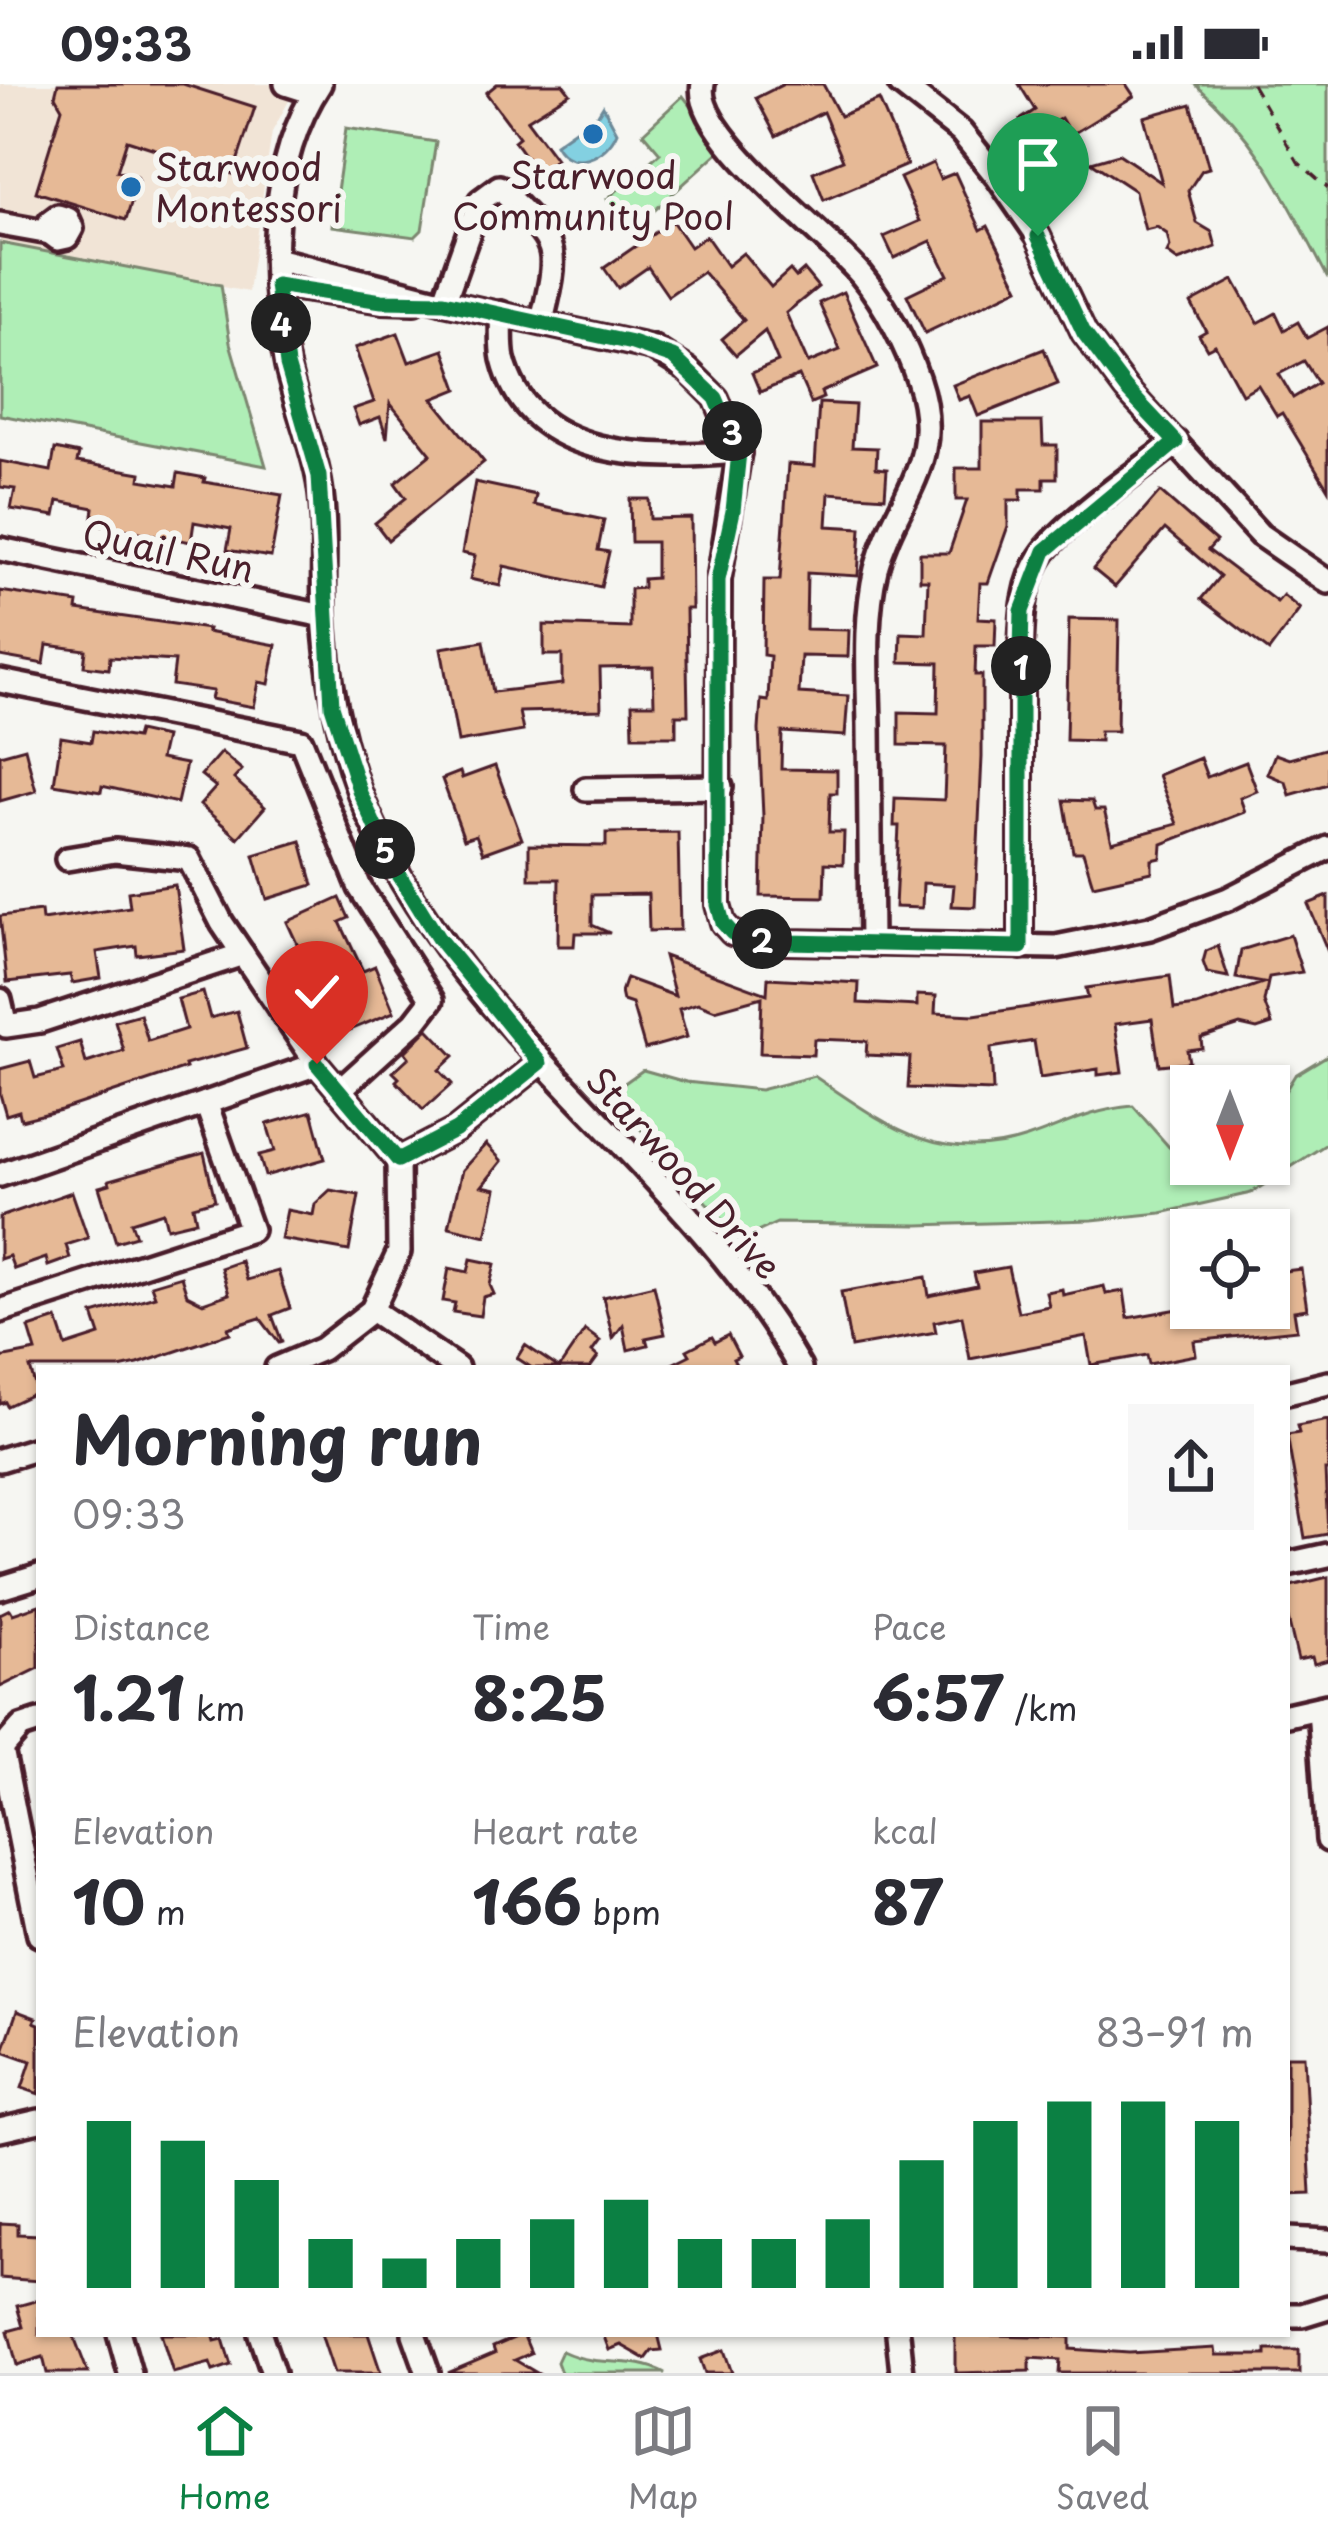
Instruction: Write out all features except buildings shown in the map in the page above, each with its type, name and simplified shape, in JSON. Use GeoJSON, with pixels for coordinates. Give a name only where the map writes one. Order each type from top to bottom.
{"type":"FeatureCollection","features":[{"type":"Feature","properties":{"kind":"street"},"geometry":{"type":"LineString","coordinates":[[286,84],[317,89]]}},
{"type":"Feature","properties":{"kind":"street"},"geometry":{"type":"LineString","coordinates":[[703,84],[703,105],[723,137],[866,280],[910,356],[927,407],[928,445],[876,570],[868,647],[872,944]]}},
{"type":"Feature","properties":{"kind":"street"},"geometry":{"type":"LineString","coordinates":[[900,84],[961,132],[998,178],[1038,236],[1084,333],[1126,389],[1260,535],[1328,582]]}},
{"type":"Feature","properties":{"kind":"street","name":"Starwood Drive"},"geometry":{"type":"LineString","coordinates":[[317,89],[292,137],[276,285],[287,365],[319,476],[332,706],[360,793],[391,862],[438,938],[540,1063],[694,1222],[772,1319],[798,1365]]}},
{"type":"Feature","properties":{"kind":"street"},"geometry":{"type":"LineString","coordinates":[[444,302],[480,201],[499,187],[552,243],[555,265],[542,322]]}},
{"type":"Feature","properties":{"kind":"street"},"geometry":{"type":"LineString","coordinates":[[0,224],[50,232]]}},
{"type":"Feature","properties":{"kind":"street"},"geometry":{"type":"LineString","coordinates":[[276,259],[653,348],[673,357],[716,398],[739,452],[733,511],[718,580],[716,652],[721,787],[718,905],[732,933],[788,942],[1056,947],[1150,928],[1228,899],[1328,848]]}},
{"type":"Feature","properties":{"kind":"street"},"geometry":{"type":"LineString","coordinates":[[276,285],[382,301],[444,302]]}},
{"type":"Feature","properties":{"kind":"street"},"geometry":{"type":"LineString","coordinates":[[501,314],[502,356],[509,376],[543,422],[573,440],[630,454],[739,452]]}},
{"type":"Feature","properties":{"kind":"street"},"geometry":{"type":"LineString","coordinates":[[1021,947],[1021,632],[1032,576],[1045,551],[1176,442]]}},
{"type":"Feature","properties":{"kind":"street","name":"Quail Run"},"geometry":{"type":"LineString","coordinates":[[0,549],[324,616]]}},
{"type":"Feature","properties":{"kind":"street"},"geometry":{"type":"LineString","coordinates":[[0,681],[301,741],[360,888],[432,1000],[415,1022],[340,1090]]}},
{"type":"Feature","properties":{"kind":"street"},"geometry":{"type":"LineString","coordinates":[[586,789],[721,787]]}},
{"type":"Feature","properties":{"kind":"street"},"geometry":{"type":"LineString","coordinates":[[67,860],[115,851],[189,860],[243,954],[317,1064],[398,1160],[399,1252],[372,1310],[322,1349],[284,1365]]}},
{"type":"Feature","properties":{"kind":"street"},"geometry":{"type":"LineString","coordinates":[[0,1000],[3,1027],[40,1022],[243,954]]}},
{"type":"Feature","properties":{"kind":"street"},"geometry":{"type":"LineString","coordinates":[[398,1160],[456,1130],[540,1063]]}},
{"type":"Feature","properties":{"kind":"street"},"geometry":{"type":"LineString","coordinates":[[0,1175],[317,1064]]}},
{"type":"Feature","properties":{"kind":"street"},"geometry":{"type":"LineString","coordinates":[[0,1311],[251,1230],[206,1103]]}},
{"type":"Feature","properties":{"kind":"street"},"geometry":{"type":"LineString","coordinates":[[372,1310],[453,1365]]}},
{"type":"Feature","properties":{"kind":"street"},"geometry":{"type":"LineString","coordinates":[[1290,1392],[1328,1383]]}},
{"type":"Feature","properties":{"kind":"street"},"geometry":{"type":"LineString","coordinates":[[0,1460],[36,1449]]}},
{"type":"Feature","properties":{"kind":"street"},"geometry":{"type":"LineString","coordinates":[[1290,1563],[1328,1555]]}},
{"type":"Feature","properties":{"kind":"street"},"geometry":{"type":"LineString","coordinates":[[0,1588],[36,1577]]}},
{"type":"Feature","properties":{"kind":"street"},"geometry":{"type":"LineString","coordinates":[[1290,1714],[1323,1707],[1328,1840]]}},
{"type":"Feature","properties":{"kind":"street"},"geometry":{"type":"LineString","coordinates":[[36,1722],[21,1727],[1,1749],[31,1854],[36,1905]]}},
{"type":"Feature","properties":{"kind":"street"},"geometry":{"type":"LineString","coordinates":[[0,2130],[36,2123]]}},
{"type":"Feature","properties":{"kind":"street"},"geometry":{"type":"LineString","coordinates":[[1290,2239],[1328,2241]]}},
{"type":"Feature","properties":{"kind":"street"},"geometry":{"type":"LineString","coordinates":[[1290,2315],[1328,2307]]}},
{"type":"Feature","properties":{"kind":"street"},"geometry":{"type":"LineString","coordinates":[[120,2337],[130,2373]]}},
{"type":"Feature","properties":{"kind":"street"},"geometry":{"type":"LineString","coordinates":[[261,2337],[273,2373]]}},
{"type":"Feature","properties":{"kind":"street"},"geometry":{"type":"LineString","coordinates":[[415,2337],[428,2373]]}},
{"type":"Feature","properties":{"kind":"street"},"geometry":{"type":"LineString","coordinates":[[898,2337],[902,2373]]}},
{"type":"Feature","properties":{"kind":"path"},"geometry":{"type":"LineString","coordinates":[[1252,84],[1298,162],[1328,188]]}},
{"type":"Feature","properties":{"kind":"shaded area","name":"Starwood Montessori"},"geometry":{"type":"Polygon","coordinates":[[[0,84],[298,84],[272,132],[248,292],[0,243],[0,84]]]}},
{"type":"Feature","properties":{"kind":"green space"},"geometry":{"type":"Polygon","coordinates":[[[1195,84],[1328,84],[1328,278],[1256,151],[1195,84]]]}},
{"type":"Feature","properties":{"kind":"green space"},"geometry":{"type":"Polygon","coordinates":[[[683,96],[724,147],[633,230],[626,230],[607,199],[660,153],[643,133],[683,96]]]}},
{"type":"Feature","properties":{"kind":"green space"},"geometry":{"type":"Polygon","coordinates":[[[346,128],[436,142],[422,230],[415,237],[332,226],[346,128]]]}},
{"type":"Feature","properties":{"kind":"green space"},"geometry":{"type":"Polygon","coordinates":[[[0,243],[221,285],[230,343],[266,466],[0,415],[0,243]]]}},
{"type":"Feature","properties":{"kind":"green space"},"geometry":{"type":"Polygon","coordinates":[[[1328,1055],[1328,1143],[1290,1168],[1290,1083],[1328,1055]]]}},
{"type":"Feature","properties":{"kind":"green space"},"geometry":{"type":"Polygon","coordinates":[[[643,1070],[686,1082],[760,1090],[814,1076],[913,1136],[966,1147],[995,1146],[1133,1106],[1169,1147],[1170,1185],[1263,1185],[1251,1193],[1161,1213],[918,1225],[777,1223],[740,1240],[609,1094],[643,1070]]]}},
{"type":"Feature","properties":{"kind":"green space"},"geometry":{"type":"Polygon","coordinates":[[[562,2351],[665,2373],[561,2373],[557,2362],[562,2351]]]}},
{"type":"Feature","properties":{"kind":"water","name":"Starwood Community Pool"},"geometry":{"type":"Polygon","coordinates":[[[603,106],[617,132],[612,141],[588,159],[562,153],[555,144],[603,106]]]}},
{"type":"Feature","properties":{"kind":"place","name":"Starwood Community Pool"},"geometry":{"type":"Point","coordinates":[593,134]}},
{"type":"Feature","properties":{"kind":"place","name":"Starwood Montessori"},"geometry":{"type":"Point","coordinates":[131,187]}},
{"type":"Feature","properties":{"kind":"route"},"geometry":{"type":"LineString","coordinates":[[317,1064],[398,1160],[456,1130],[540,1063],[438,938],[391,862],[360,793],[332,706],[319,476],[287,365],[276,285],[382,301],[444,302],[558,325],[653,348],[688,370],[716,398],[739,452],[733,511],[718,580],[718,905],[723,923],[732,933],[748,938],[788,942],[1021,947],[1022,611],[1032,576],[1045,551],[1176,442],[1126,389],[1084,333],[1038,236]]}}]}
